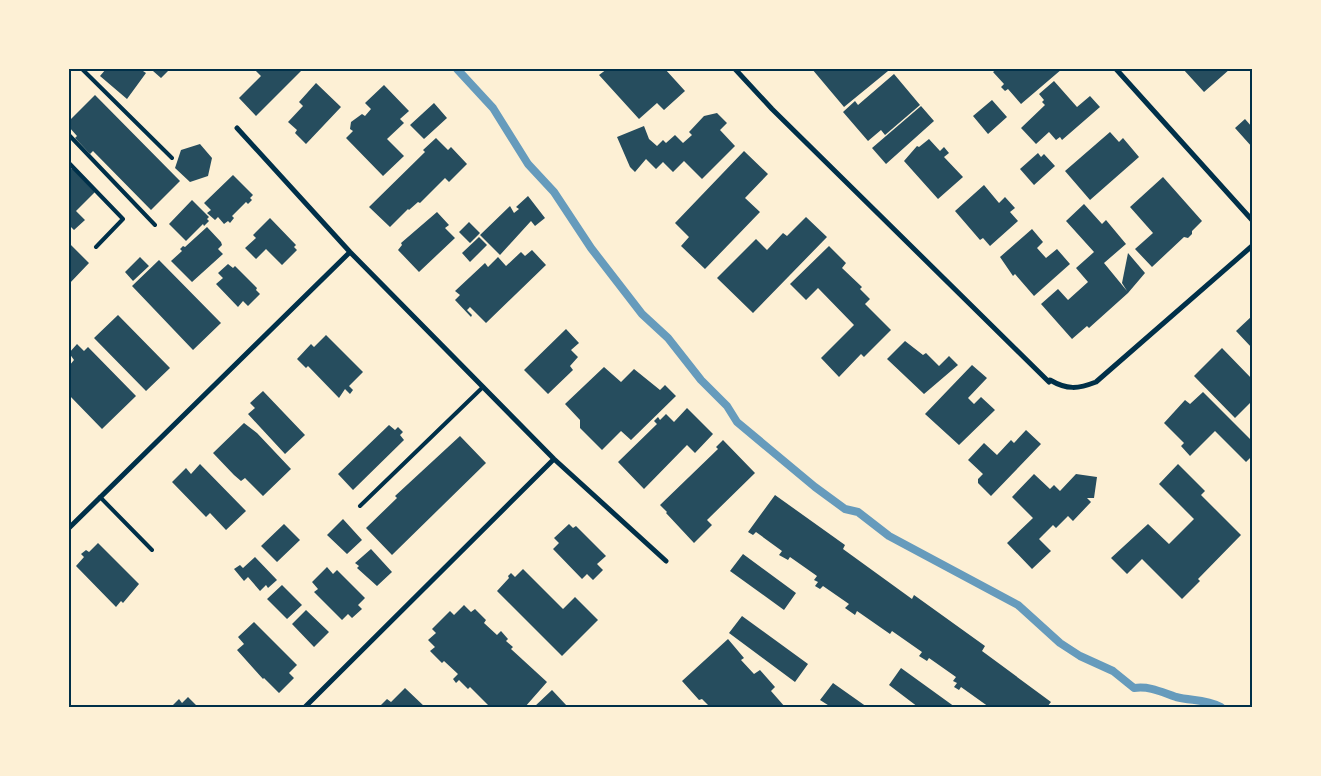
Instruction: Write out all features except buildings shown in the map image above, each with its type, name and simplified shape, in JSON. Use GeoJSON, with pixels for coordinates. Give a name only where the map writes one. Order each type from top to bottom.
{"type":"FeatureCollection","features":[{"type":"Feature","properties":{"kind":"street"},"geometry":{"type":"LineString","coordinates":[[736,69],[772,109],[1049,382],[1050,380],[1069,389],[1082,388],[1096,382],[1252,246]]}},
{"type":"Feature","properties":{"kind":"street"},"geometry":{"type":"LineString","coordinates":[[1116,69],[1252,220]]}},
{"type":"Feature","properties":{"kind":"street"},"geometry":{"type":"LineString","coordinates":[[237,128],[350,252],[554,459],[666,560]]}},
{"type":"Feature","properties":{"kind":"street"},"geometry":{"type":"LineString","coordinates":[[69,528],[350,252]]}},
{"type":"Feature","properties":{"kind":"street"},"geometry":{"type":"LineString","coordinates":[[305,707],[554,459]]}},
{"type":"Feature","properties":{"kind":"lane"},"geometry":{"type":"LineString","coordinates":[[82,69],[172,158]]}},
{"type":"Feature","properties":{"kind":"lane"},"geometry":{"type":"LineString","coordinates":[[69,135],[154,225]]}},
{"type":"Feature","properties":{"kind":"lane"},"geometry":{"type":"LineString","coordinates":[[69,164],[123,219],[96,247]]}},
{"type":"Feature","properties":{"kind":"lane"},"geometry":{"type":"LineString","coordinates":[[360,506],[483,387]]}},
{"type":"Feature","properties":{"kind":"lane"},"geometry":{"type":"LineString","coordinates":[[100,497],[152,550]]}},
{"type":"Feature","properties":{"kind":"waterway"},"geometry":{"type":"LineString","coordinates":[[457,69],[493,108],[528,164],[554,192],[591,248],[642,314],[668,338],[701,380],[727,406],[737,422],[815,487],[845,509],[858,512],[889,536],[1018,605],[1060,643],[1080,656],[1113,671],[1134,688],[1161,691],[1176,697],[1204,701],[1221,707]]}}]}
